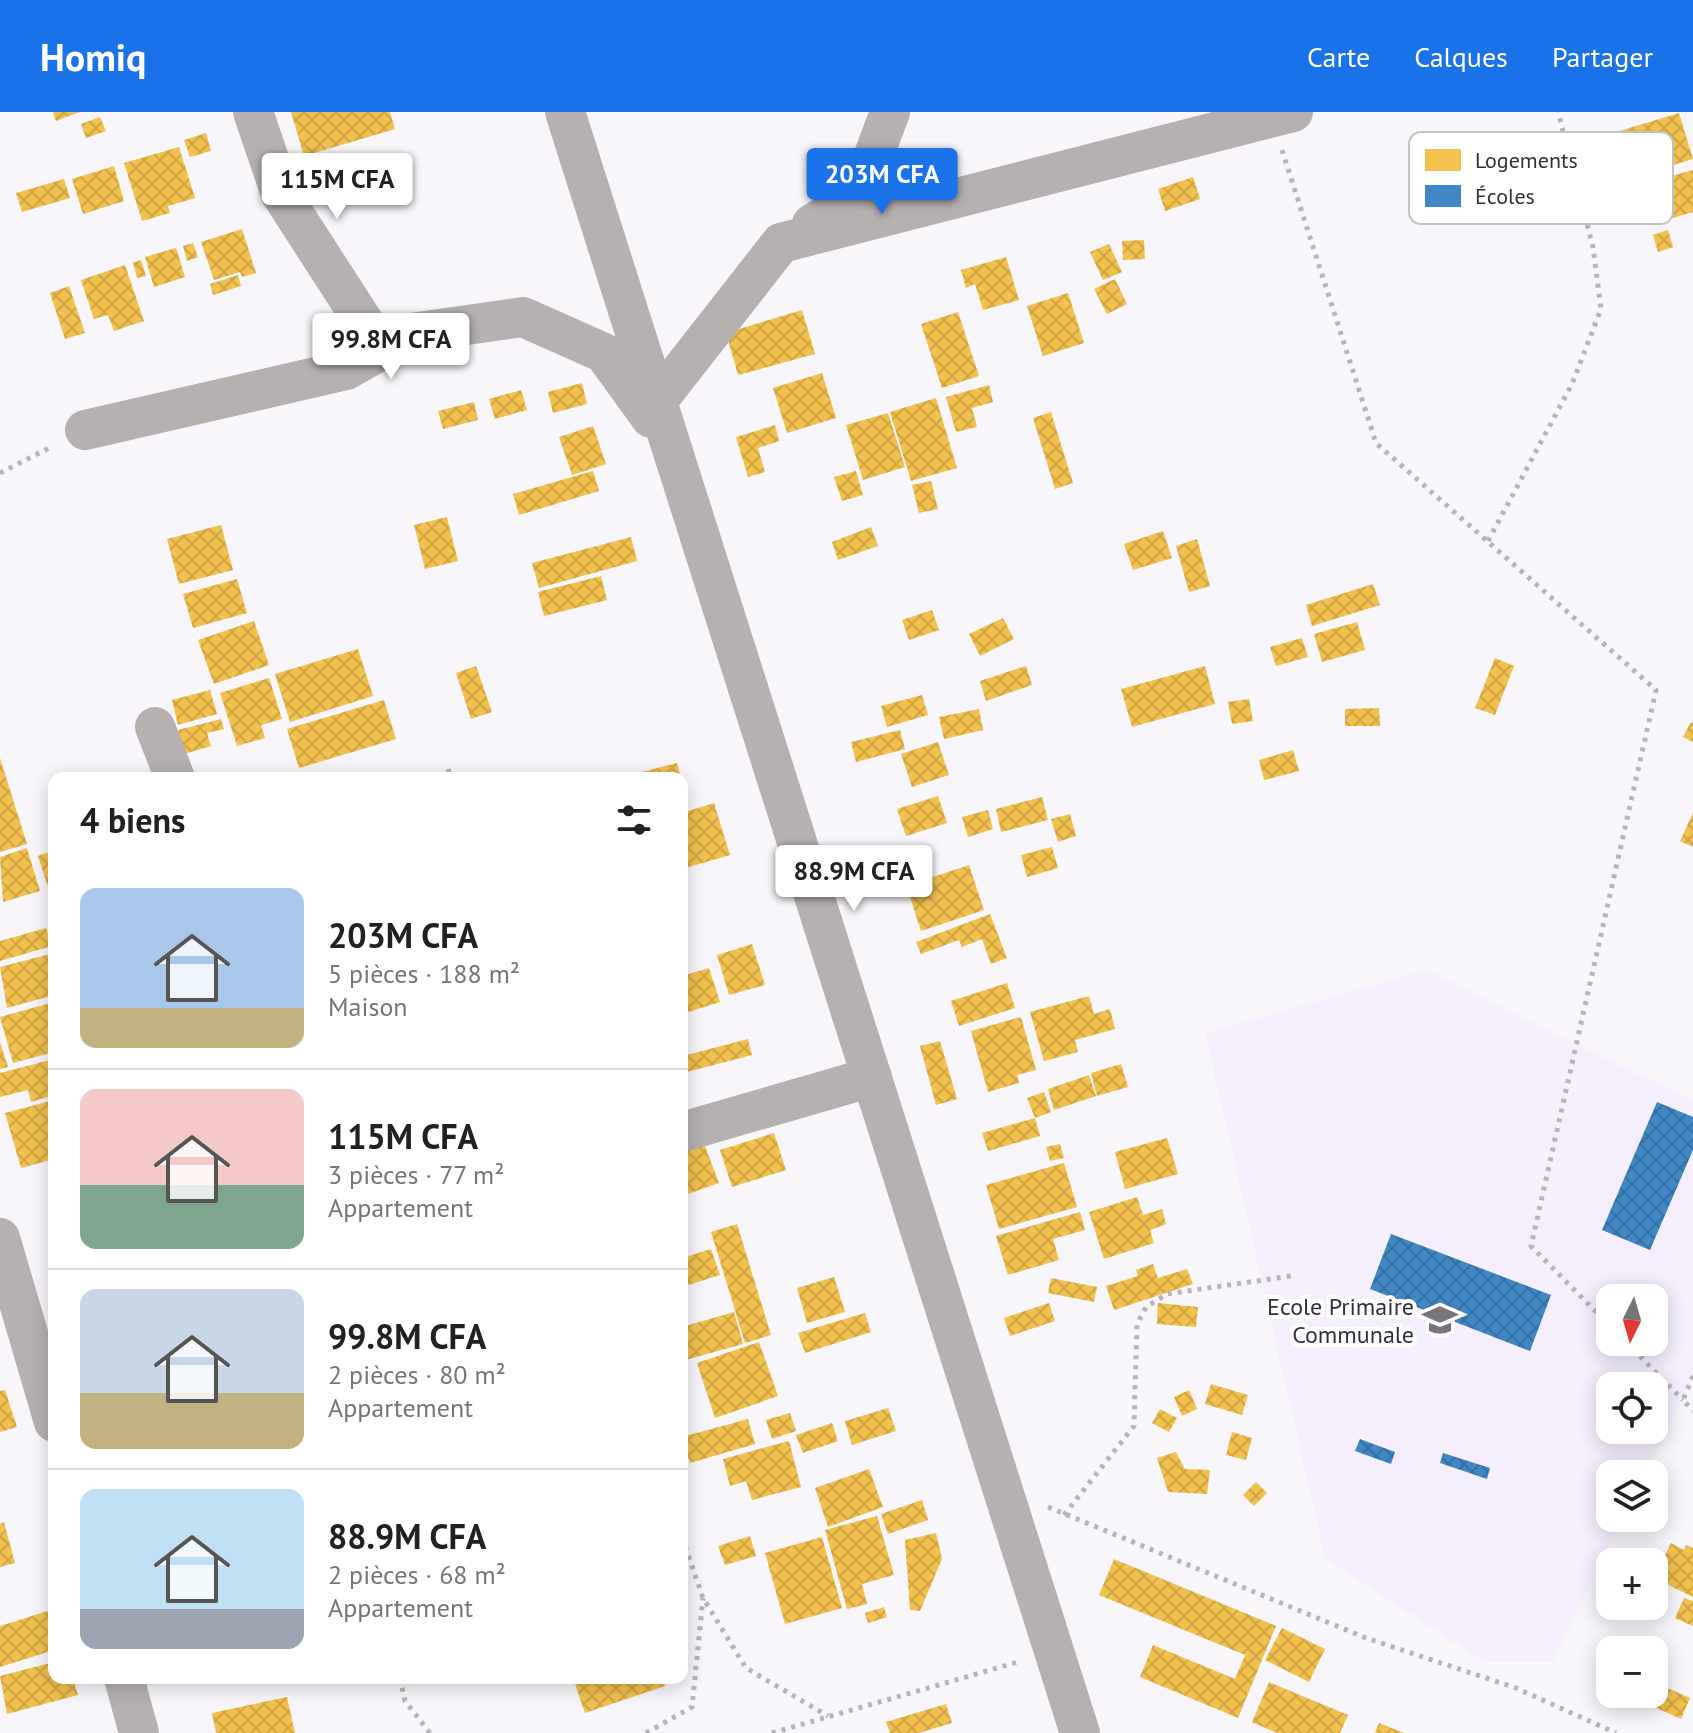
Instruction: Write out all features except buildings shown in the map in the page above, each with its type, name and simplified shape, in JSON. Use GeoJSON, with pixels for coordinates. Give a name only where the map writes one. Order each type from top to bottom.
{"type":"FeatureCollection","features":[{"type":"Feature","properties":{"kind":"street"},"geometry":{"type":"LineString","coordinates":[[253,112],[281,194],[381,349]]}},
{"type":"Feature","properties":{"kind":"street"},"geometry":{"type":"LineString","coordinates":[[565,112],[1080,1733]]}},
{"type":"Feature","properties":{"kind":"street"},"geometry":{"type":"LineString","coordinates":[[658,400],[781,243],[859,195],[890,112]]}},
{"type":"Feature","properties":{"kind":"street"},"geometry":{"type":"LineString","coordinates":[[781,243],[1282,116]]}},
{"type":"Feature","properties":{"kind":"street"},"geometry":{"type":"LineString","coordinates":[[85,430],[346,370],[411,333],[523,317],[604,353],[672,446]]}},
{"type":"Feature","properties":{"kind":"street"},"geometry":{"type":"LineString","coordinates":[[155,727],[173,772]]}},
{"type":"Feature","properties":{"kind":"street"},"geometry":{"type":"LineString","coordinates":[[688,1130],[872,1077]]}},
{"type":"Feature","properties":{"kind":"street"},"geometry":{"type":"LineString","coordinates":[[0,1238],[26,1316],[48,1399]]}},
{"type":"Feature","properties":{"kind":"street"},"geometry":{"type":"LineString","coordinates":[[126,1684],[139,1733]]}},
{"type":"Feature","properties":{"kind":"path"},"geometry":{"type":"LineString","coordinates":[[1558,112],[1563,132]]}},
{"type":"Feature","properties":{"kind":"path"},"geometry":{"type":"LineString","coordinates":[[1282,116],[1376,443],[1656,690],[1531,1246],[1596,1312]]}},
{"type":"Feature","properties":{"kind":"path"},"geometry":{"type":"LineString","coordinates":[[1488,541],[1572,384],[1601,309],[1587,224]]}},
{"type":"Feature","properties":{"kind":"path"},"geometry":{"type":"LineString","coordinates":[[0,473],[85,430]]}},
{"type":"Feature","properties":{"kind":"path"},"geometry":{"type":"LineString","coordinates":[[1064,1515],[1134,1426],[1137,1324],[1146,1307],[1167,1294],[1291,1276]]}},
{"type":"Feature","properties":{"kind":"path"},"geometry":{"type":"LineString","coordinates":[[1640,1356],[1693,1411]]}},
{"type":"Feature","properties":{"kind":"path"},"geometry":{"type":"LineString","coordinates":[[1683,1400],[1693,1376]]}},
{"type":"Feature","properties":{"kind":"path"},"geometry":{"type":"LineString","coordinates":[[1001,1484],[1064,1515],[1366,1638],[1516,1688],[1616,1733]]}},
{"type":"Feature","properties":{"kind":"path"},"geometry":{"type":"LineString","coordinates":[[688,1554],[703,1598],[746,1668],[829,1717]]}},
{"type":"Feature","properties":{"kind":"path"},"geometry":{"type":"LineString","coordinates":[[646,1733],[692,1707],[703,1598]]}},
{"type":"Feature","properties":{"kind":"path"},"geometry":{"type":"LineString","coordinates":[[772,1733],[1054,1651]]}},
{"type":"Feature","properties":{"kind":"path"},"geometry":{"type":"LineString","coordinates":[[401,1684],[405,1701],[430,1733]]}},
{"type":"Feature","properties":{"kind":"shaded area","name":"Ecole Primaire Communale"},"geometry":{"type":"Polygon","coordinates":[[[1427,970],[1693,1101],[1693,1379],[1668,1430],[1668,1372],[1596,1372],[1596,1444],[1661,1444],[1653,1460],[1596,1460],[1596,1532],[1617,1532],[1609,1548],[1596,1548],[1596,1574],[1552,1662],[1484,1662],[1325,1558],[1205,1033],[1427,970]]]}},
{"type":"Feature","properties":{"kind":"place","name":"Ecole Primaire Communale"},"geometry":{"type":"Point","coordinates":[1440,1320]}}]}
